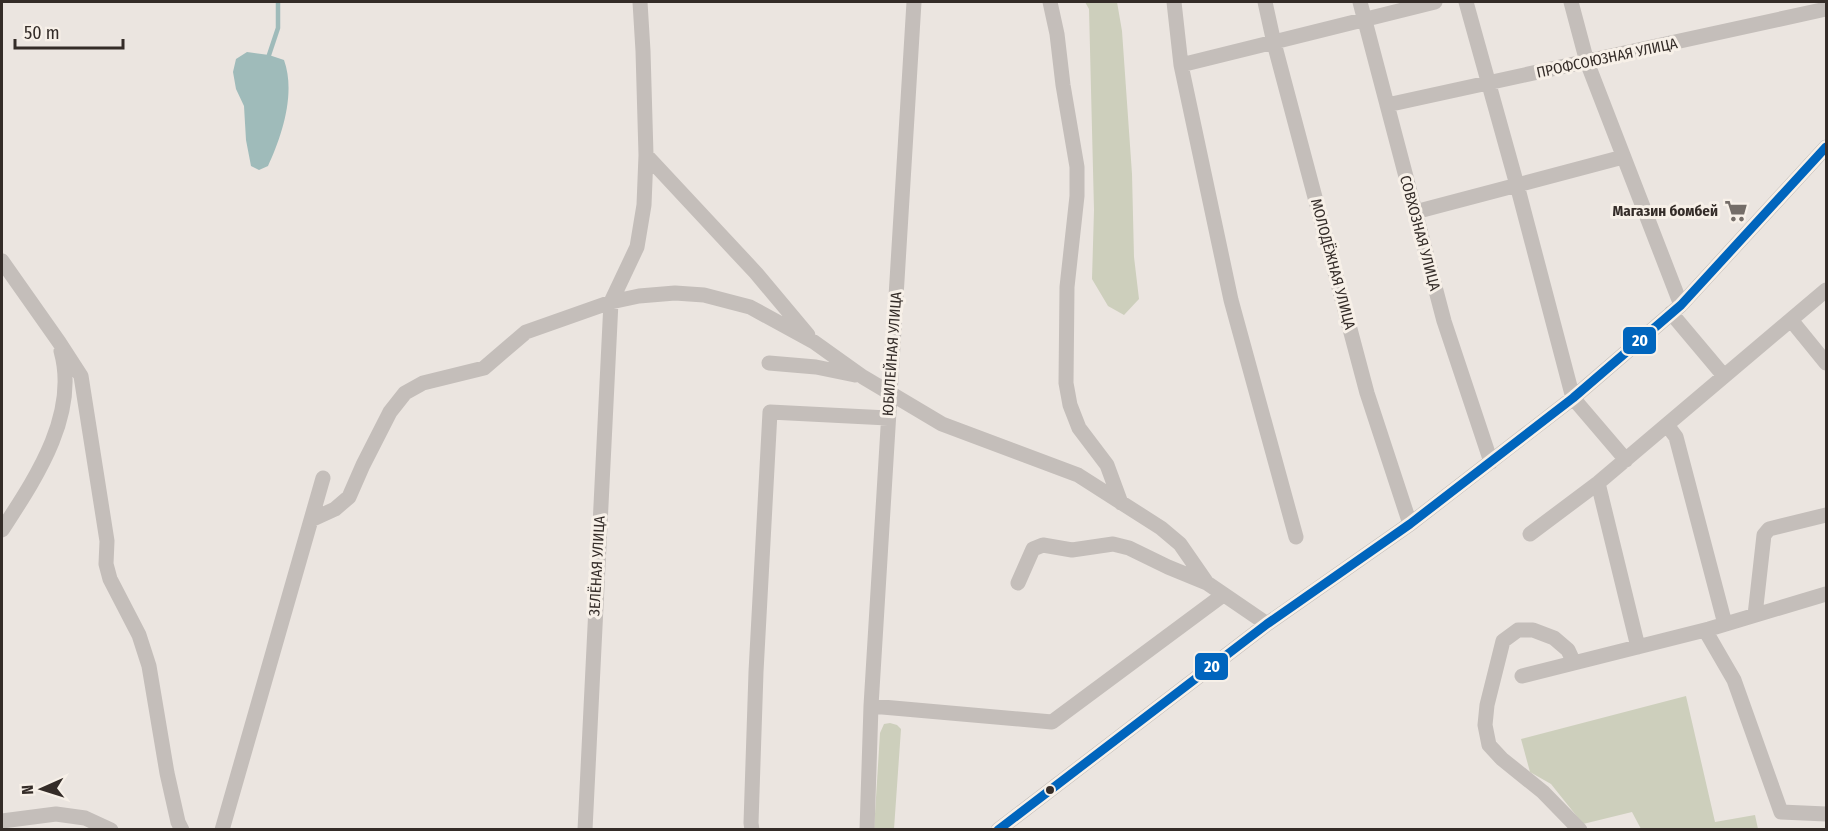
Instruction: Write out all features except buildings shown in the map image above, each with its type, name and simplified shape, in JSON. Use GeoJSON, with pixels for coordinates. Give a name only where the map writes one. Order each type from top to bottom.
{"type":"FeatureCollection","features":[{"type":"Feature","properties":{"kind":"street"},"geometry":{"type":"LineString","coordinates":[[611,302],[637,248],[644,205],[644,51],[640,2]]}},
{"type":"Feature","properties":{"kind":"street","name":"ЮБИЛЕЙНАЯ УЛИЦА"},"geometry":{"type":"LineString","coordinates":[[867,830],[888,418],[914,2]]}},
{"type":"Feature","properties":{"kind":"street"},"geometry":{"type":"LineString","coordinates":[[1050,2],[1077,167],[1077,196],[1067,287],[1066,383],[1070,405],[1079,428],[1107,465],[1121,503]]}},
{"type":"Feature","properties":{"kind":"street"},"geometry":{"type":"LineString","coordinates":[[1174,2],[1181,66],[1231,300],[1296,537]]}},
{"type":"Feature","properties":{"kind":"street","name":"МОЛОДЁЖНАЯ УЛИЦА"},"geometry":{"type":"LineString","coordinates":[[1265,2],[1367,393],[1410,524]]}},
{"type":"Feature","properties":{"kind":"street","name":"СОВХОЗНАЯ УЛИЦА"},"geometry":{"type":"LineString","coordinates":[[1360,2],[1444,321],[1491,462]]}},
{"type":"Feature","properties":{"kind":"street"},"geometry":{"type":"LineString","coordinates":[[1181,66],[1435,2]]}},
{"type":"Feature","properties":{"kind":"street"},"geometry":{"type":"LineString","coordinates":[[1466,2],[1573,398],[1626,460]]}},
{"type":"Feature","properties":{"kind":"street"},"geometry":{"type":"LineString","coordinates":[[1571,2],[1587,62],[1676,309],[1724,376]]}},
{"type":"Feature","properties":{"kind":"street","name":"ПРОФСОЮЗНАЯ УЛИЦА"},"geometry":{"type":"LineString","coordinates":[[1387,105],[1827,9]]}},
{"type":"Feature","properties":{"kind":"street"},"geometry":{"type":"LineString","coordinates":[[998,830],[1267,624],[1410,524],[1573,398],[1676,309],[1827,147]]}},
{"type":"Feature","properties":{"kind":"street"},"geometry":{"type":"LineString","coordinates":[[645,155],[756,273],[814,342]]}},
{"type":"Feature","properties":{"kind":"street"},"geometry":{"type":"LineString","coordinates":[[1415,212],[1623,157]]}},
{"type":"Feature","properties":{"kind":"street"},"geometry":{"type":"LineString","coordinates":[[2,261],[81,376],[107,541],[106,564],[139,635],[148,666],[167,772],[178,822],[182,830]]}},
{"type":"Feature","properties":{"kind":"street"},"geometry":{"type":"LineString","coordinates":[[1530,534],[1626,460],[1827,290]]}},
{"type":"Feature","properties":{"kind":"street"},"geometry":{"type":"LineString","coordinates":[[311,519],[335,508],[349,497],[390,412],[405,393],[423,383],[484,368],[526,332],[611,302],[639,296],[675,293],[704,295],[750,307],[814,342],[863,377],[942,424],[1078,475],[1161,528],[1180,544],[1207,583]]}},
{"type":"Feature","properties":{"kind":"street","name":"ЗЕЛЁНАЯ УЛИЦА"},"geometry":{"type":"LineString","coordinates":[[585,830],[611,302]]}},
{"type":"Feature","properties":{"kind":"street"},"geometry":{"type":"LineString","coordinates":[[1791,320],[1827,363]]}},
{"type":"Feature","properties":{"kind":"street"},"geometry":{"type":"LineString","coordinates":[[2,530],[35,477],[54,440],[64,396],[65,364],[59,342]]}},
{"type":"Feature","properties":{"kind":"street"},"geometry":{"type":"LineString","coordinates":[[769,363],[816,367],[863,377]]}},
{"type":"Feature","properties":{"kind":"street"},"geometry":{"type":"LineString","coordinates":[[752,830],[756,672],[770,412],[888,418]]}},
{"type":"Feature","properties":{"kind":"street"},"geometry":{"type":"LineString","coordinates":[[1666,425],[1676,437],[1725,624]]}},
{"type":"Feature","properties":{"kind":"street"},"geometry":{"type":"LineString","coordinates":[[222,830],[323,478]]}},
{"type":"Feature","properties":{"kind":"street"},"geometry":{"type":"LineString","coordinates":[[1598,483],[1638,646]]}},
{"type":"Feature","properties":{"kind":"street"},"geometry":{"type":"LineString","coordinates":[[1755,615],[1764,535],[1769,529],[1827,515]]}},
{"type":"Feature","properties":{"kind":"street"},"geometry":{"type":"LineString","coordinates":[[1018,583],[1033,549],[1043,545],[1072,550],[1113,544],[1129,548],[1207,583],[1267,624]]}},
{"type":"Feature","properties":{"kind":"street"},"geometry":{"type":"LineString","coordinates":[[1522,676],[1705,630],[1827,594]]}},
{"type":"Feature","properties":{"kind":"street"},"geometry":{"type":"LineString","coordinates":[[872,706],[1052,722],[1223,595]]}},
{"type":"Feature","properties":{"kind":"street"},"geometry":{"type":"LineString","coordinates":[[1574,663],[1568,650],[1554,638],[1533,630],[1518,630],[1503,641],[1487,705],[1485,725],[1489,745],[1502,759],[1543,792],[1580,830]]}},
{"type":"Feature","properties":{"kind":"street"},"geometry":{"type":"LineString","coordinates":[[1705,630],[1734,680],[1781,812],[1827,814]]}},
{"type":"Feature","properties":{"kind":"street"},"geometry":{"type":"LineString","coordinates":[[2,821],[56,814],[85,818],[111,830]]}},
{"type":"Feature","properties":{"kind":"green space"},"geometry":{"type":"Polygon","coordinates":[[[1085,2],[1117,2],[1122,31],[1132,174],[1134,257],[1139,299],[1124,315],[1108,306],[1092,279],[1094,210],[1089,9],[1085,2]]]}},
{"type":"Feature","properties":{"kind":"green space"},"geometry":{"type":"Polygon","coordinates":[[[1686,696],[1715,822],[1755,815],[1758,829],[1641,829],[1632,812],[1583,824],[1551,784],[1530,772],[1521,739],[1686,696]]]}},
{"type":"Feature","properties":{"kind":"green space"},"geometry":{"type":"Polygon","coordinates":[[[890,723],[901,729],[894,829],[874,830],[880,733],[884,724],[890,723]]]}},
{"type":"Feature","properties":{"kind":"water"},"geometry":{"type":"Polygon","coordinates":[[[247,52],[284,60],[289,86],[286,114],[278,141],[268,166],[259,170],[251,166],[246,140],[244,106],[236,89],[233,72],[236,59],[247,52]]]}},
{"type":"Feature","properties":{"kind":"waterway"},"geometry":{"type":"LineString","coordinates":[[269,55],[278,28],[278,2]]}},
{"type":"Feature","properties":{"kind":"transit line","name":"20"},"geometry":{"type":"LineString","coordinates":[[998,830],[1267,624],[1410,524],[1573,398],[1681,305],[1826,147]]}},
{"type":"Feature","properties":{"kind":"place","name":"Магазин бомбей"},"geometry":{"type":"Point","coordinates":[1736,211]}}]}
